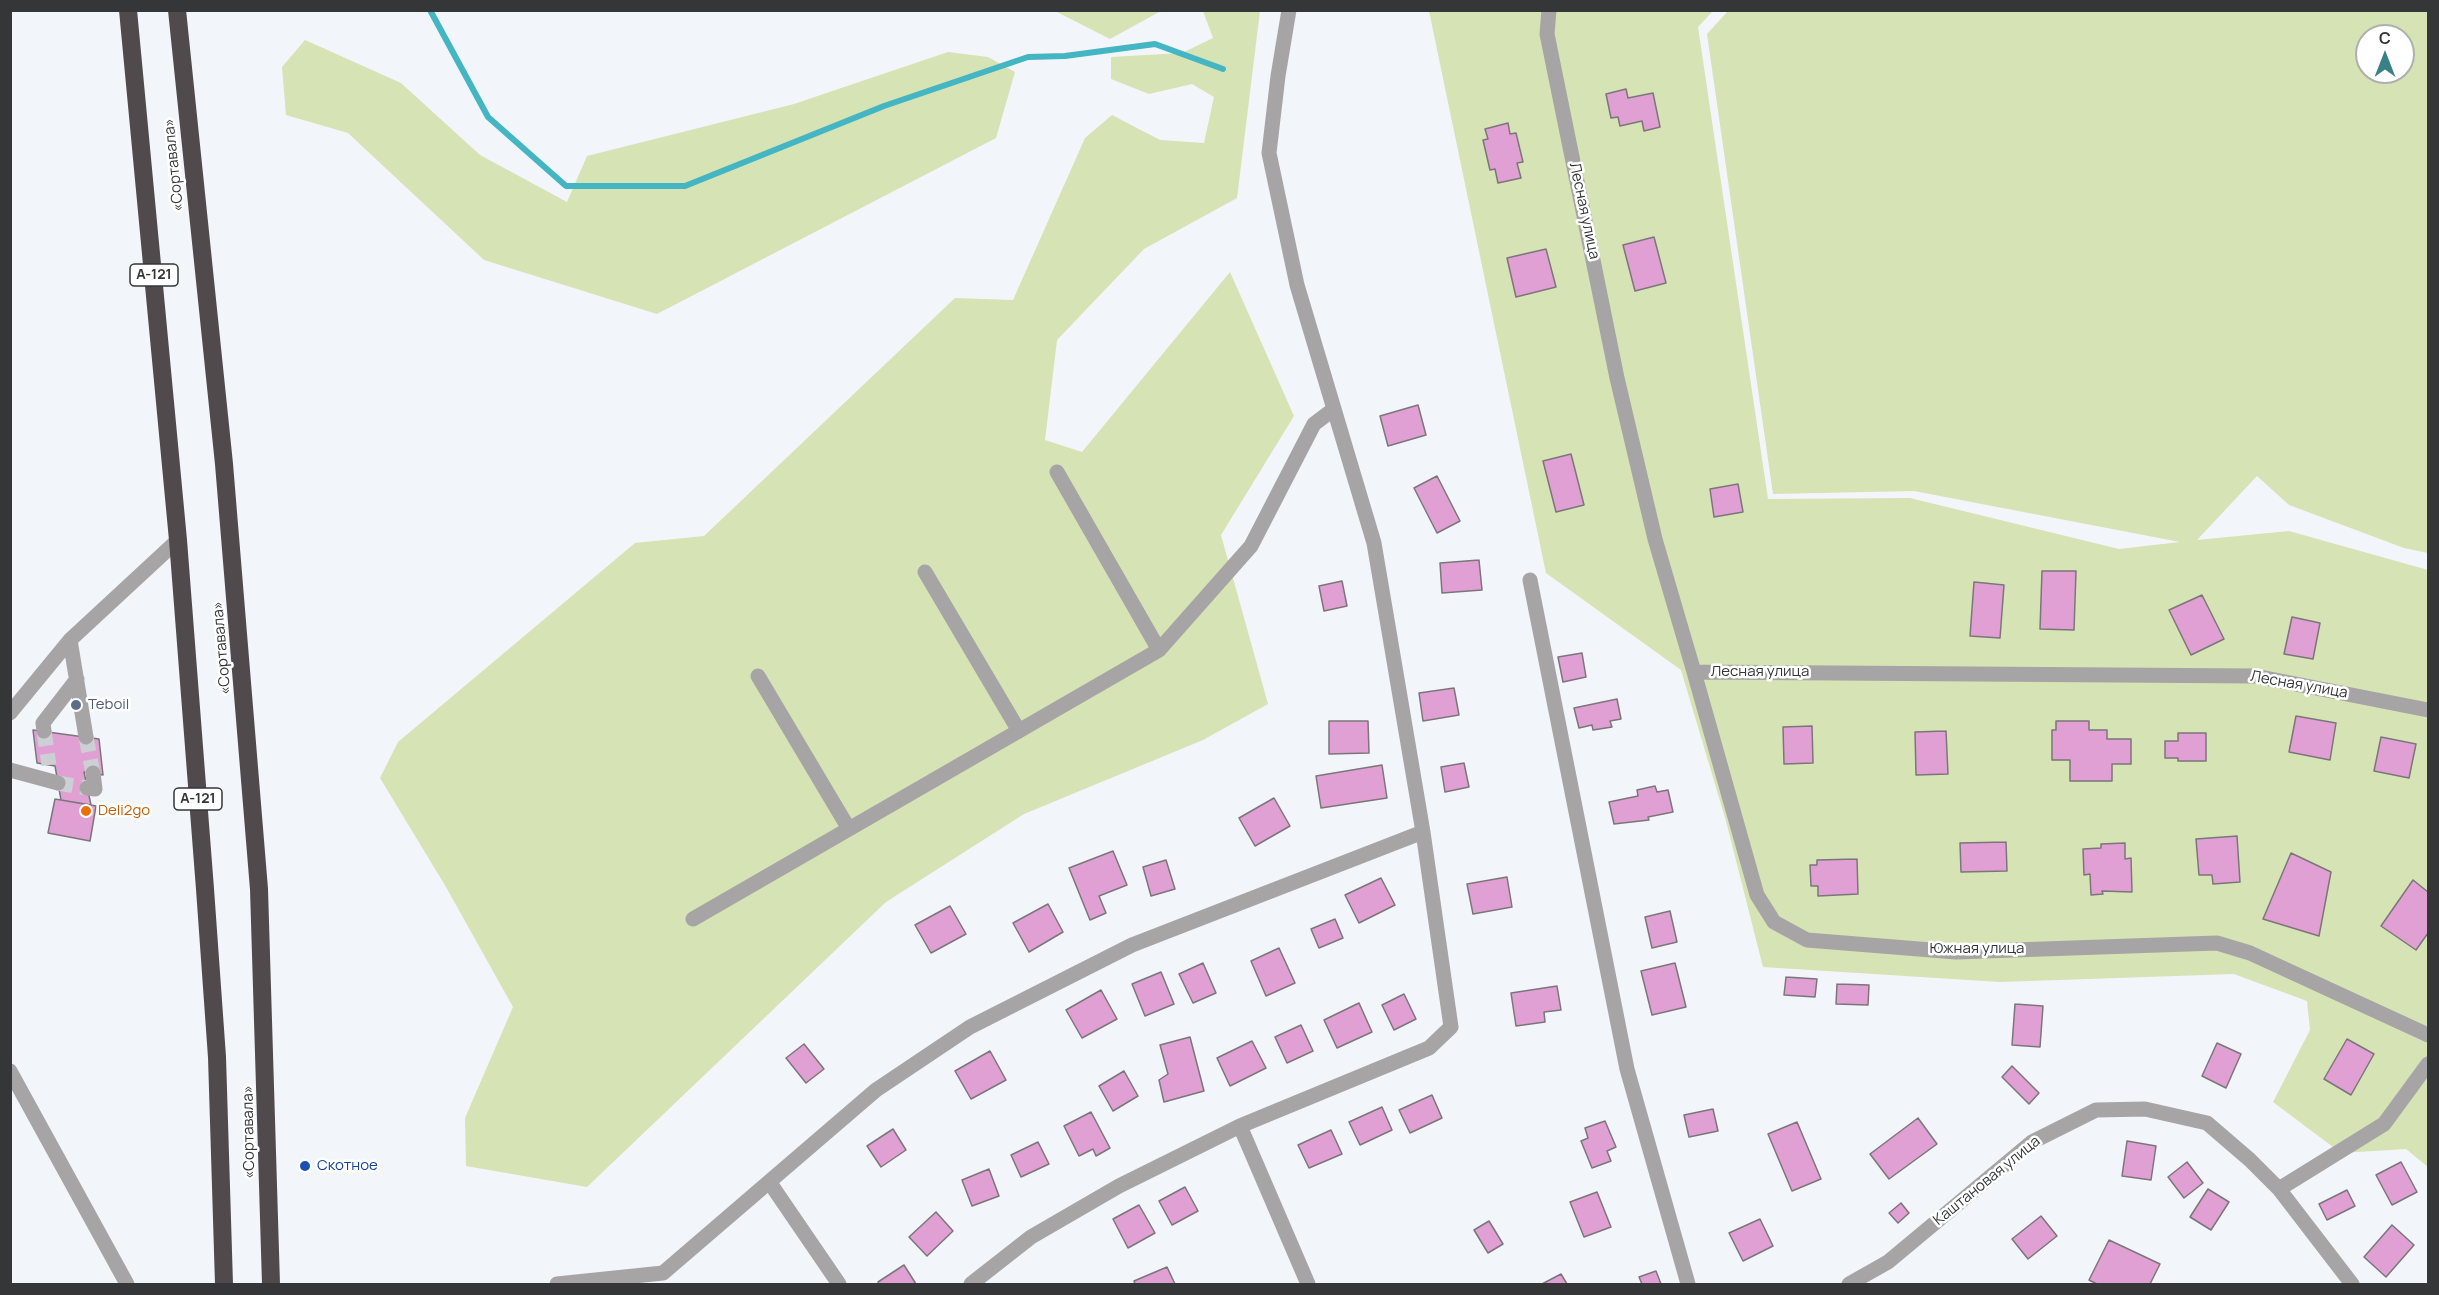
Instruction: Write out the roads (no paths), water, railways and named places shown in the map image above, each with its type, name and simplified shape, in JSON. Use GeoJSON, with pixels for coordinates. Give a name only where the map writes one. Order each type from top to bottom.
{"type":"FeatureCollection","features":[{"type":"Feature","properties":{"kind":"highway","name":"«Сортавала»"},"geometry":{"type":"LineString","coordinates":[[128,10],[178,540],[218,1057],[224,1284]]}},
{"type":"Feature","properties":{"kind":"highway","name":"«Сортавала»"},"geometry":{"type":"LineString","coordinates":[[177,10],[224,464],[259,889],[271,1284]]}},
{"type":"Feature","properties":{"kind":"street"},"geometry":{"type":"LineString","coordinates":[[972,1284],[1031,1237],[1119,1186],[1239,1126],[1429,1048],[1451,1027],[1423,832],[1374,543],[1297,285],[1269,153],[1289,10]]}},
{"type":"Feature","properties":{"kind":"street","name":"Лесная улица"},"geometry":{"type":"LineString","coordinates":[[1548,10],[1547,34],[1617,378],[1654,538],[1695,672],[2255,676],[2428,710]]}},
{"type":"Feature","properties":{"kind":"street"},"geometry":{"type":"LineString","coordinates":[[693,919],[1159,650],[1251,546],[1314,424],[1334,410]]}},
{"type":"Feature","properties":{"kind":"street"},"geometry":{"type":"LineString","coordinates":[[1057,472],[1159,650]]}},
{"type":"Feature","properties":{"kind":"street"},"geometry":{"type":"LineString","coordinates":[[10,713],[70,640],[178,540]]}},
{"type":"Feature","properties":{"kind":"street"},"geometry":{"type":"LineString","coordinates":[[925,572],[1019,731]]}},
{"type":"Feature","properties":{"kind":"street"},"geometry":{"type":"LineString","coordinates":[[1530,580],[1627,1070],[1688,1284]]}},
{"type":"Feature","properties":{"kind":"street"},"geometry":{"type":"LineString","coordinates":[[70,640],[87,737]]}},
{"type":"Feature","properties":{"kind":"street","name":"Южная улица"},"geometry":{"type":"LineString","coordinates":[[1695,672],[1757,895],[1774,922],[1807,940],[1956,952],[2217,943],[2250,953],[2428,1035]]}},
{"type":"Feature","properties":{"kind":"street"},"geometry":{"type":"LineString","coordinates":[[758,676],[849,829]]}},
{"type":"Feature","properties":{"kind":"street"},"geometry":{"type":"LineString","coordinates":[[44,731],[43,723],[77,679]]}},
{"type":"Feature","properties":{"kind":"street"},"geometry":{"type":"LineString","coordinates":[[10,770],[55,782],[49,765]]}},
{"type":"Feature","properties":{"kind":"street"},"geometry":{"type":"LineString","coordinates":[[557,1284],[663,1273],[770,1184],[876,1090],[970,1027],[1132,945],[1423,832]]}},
{"type":"Feature","properties":{"kind":"street"},"geometry":{"type":"LineString","coordinates":[[2279,1189],[2384,1124],[2428,1064]]}},
{"type":"Feature","properties":{"kind":"street"},"geometry":{"type":"LineString","coordinates":[[10,1071],[127,1284]]}},
{"type":"Feature","properties":{"kind":"street","name":"Каштановая улица"},"geometry":{"type":"LineString","coordinates":[[1849,1284],[1888,1262],[2032,1142],[2096,1110],[2145,1109],[2207,1123],[2279,1189],[2352,1284]]}},
{"type":"Feature","properties":{"kind":"street"},"geometry":{"type":"LineString","coordinates":[[1239,1126],[1308,1284]]}},
{"type":"Feature","properties":{"kind":"street"},"geometry":{"type":"LineString","coordinates":[[770,1184],[839,1284]]}},
{"type":"Feature","properties":{"kind":"waterway"},"geometry":{"type":"LineString","coordinates":[[430,10],[488,117],[566,186],[685,186],[884,106],[1028,57],[1065,56],[1155,44],[1223,69]]}},
{"type":"Feature","properties":{"kind":"tunnel"},"geometry":{"type":"LineString","coordinates":[[44,731],[49,765]]}},
{"type":"Feature","properties":{"kind":"tunnel"},"geometry":{"type":"LineString","coordinates":[[86,737],[93,773]]}},
{"type":"Feature","properties":{"kind":"tunnel"},"geometry":{"type":"LineString","coordinates":[[58,783],[87,788]]}},
{"type":"Feature","properties":{"kind":"place","name":"Teboil"},"geometry":{"type":"Point","coordinates":[76,705]}},
{"type":"Feature","properties":{"kind":"place","name":"Deli2go"},"geometry":{"type":"Point","coordinates":[86,811]}},
{"type":"Feature","properties":{"kind":"place","name":"Скотное"},"geometry":{"type":"Point","coordinates":[305,1166]}}]}
